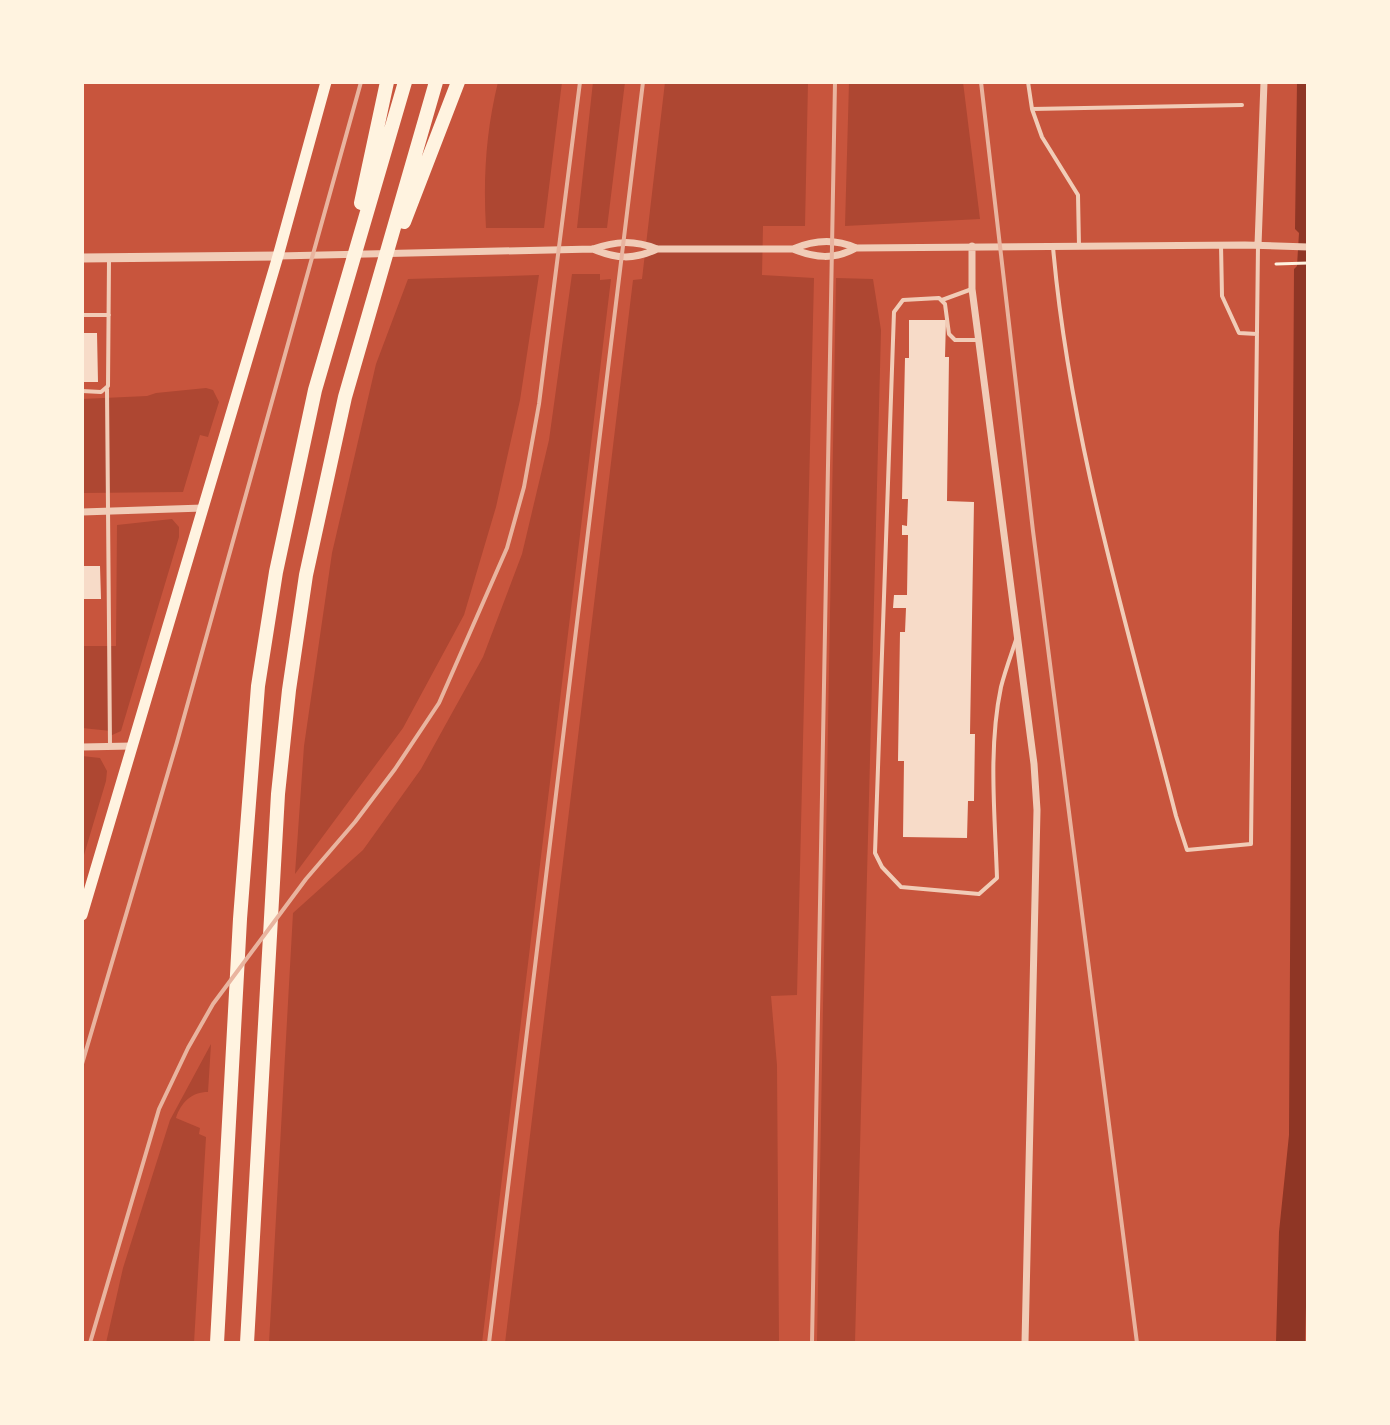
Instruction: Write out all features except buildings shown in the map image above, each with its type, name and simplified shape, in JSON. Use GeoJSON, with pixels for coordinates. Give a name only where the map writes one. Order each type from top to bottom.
{"type":"FeatureCollection","features":[{"type":"Feature","properties":{"kind":"highway"},"geometry":{"type":"LineString","coordinates":[[344,287],[375,126],[387,82]]}},
{"type":"Feature","properties":{"kind":"highway"},"geometry":{"type":"LineString","coordinates":[[217,1343],[240,919],[258,686],[295,476],[344,287],[405,82]]}},
{"type":"Feature","properties":{"kind":"highway"},"geometry":{"type":"LineString","coordinates":[[247,1343],[278,794],[306,575],[345,397],[436,82]]}},
{"type":"Feature","properties":{"kind":"highway"},"geometry":{"type":"LineString","coordinates":[[377,285],[458,82]]}},
{"type":"Feature","properties":{"kind":"main road"},"geometry":{"type":"LineString","coordinates":[[82,915],[278,256],[326,82]]}},
{"type":"Feature","properties":{"kind":"street"},"geometry":{"type":"LineString","coordinates":[[1258,245],[1264,82]]}},
{"type":"Feature","properties":{"kind":"street"},"geometry":{"type":"LineString","coordinates":[[793,249],[810,241],[841,241],[856,248],[1308,247]]}},
{"type":"Feature","properties":{"kind":"street"},"geometry":{"type":"LineString","coordinates":[[82,258],[593,249],[612,242],[640,242],[657,249],[793,249],[810,256],[841,256],[856,248]]}},
{"type":"Feature","properties":{"kind":"street"},"geometry":{"type":"LineString","coordinates":[[972,246],[972,289],[1034,764],[1037,810],[1025,1343]]}},
{"type":"Feature","properties":{"kind":"street"},"geometry":{"type":"LineString","coordinates":[[593,249],[612,257],[640,257],[657,249]]}},
{"type":"Feature","properties":{"kind":"street"},"geometry":{"type":"LineString","coordinates":[[82,512],[203,508]]}},
{"type":"Feature","properties":{"kind":"street"},"geometry":{"type":"LineString","coordinates":[[82,747],[132,746]]}},
{"type":"Feature","properties":{"kind":"lane"},"geometry":{"type":"LineString","coordinates":[[1028,82],[1032,109],[1042,137],[1078,195],[1079,246]]}},
{"type":"Feature","properties":{"kind":"lane"},"geometry":{"type":"LineString","coordinates":[[1032,109],[1242,105]]}},
{"type":"Feature","properties":{"kind":"lane"},"geometry":{"type":"LineString","coordinates":[[1221,245],[1222,296],[1239,333],[1257,334]]}},
{"type":"Feature","properties":{"kind":"lane"},"geometry":{"type":"LineString","coordinates":[[1053,246],[1068,372],[1090,482],[1187,850],[1251,844],[1258,245]]}},
{"type":"Feature","properties":{"kind":"lane"},"geometry":{"type":"LineString","coordinates":[[110,258],[107,389],[110,747]]}},
{"type":"Feature","properties":{"kind":"lane"},"geometry":{"type":"LineString","coordinates":[[942,300],[972,289]]}},
{"type":"Feature","properties":{"kind":"lane"},"geometry":{"type":"LineString","coordinates":[[979,340],[955,340],[949,334],[945,304],[939,298],[903,300],[894,312],[875,853],[882,867],[901,887],[979,894],[997,878],[994,775],[997,725],[1001,687],[1017,634]]}},
{"type":"Feature","properties":{"kind":"lane"},"geometry":{"type":"LineString","coordinates":[[82,315],[109,315]]}},
{"type":"Feature","properties":{"kind":"lane"},"geometry":{"type":"LineString","coordinates":[[82,391],[101,392],[107,389]]}},
{"type":"Feature","properties":{"kind":"path"},"geometry":{"type":"LineString","coordinates":[[1276,264],[1308,263]]}},
{"type":"Feature","properties":{"kind":"shaded area"},"geometry":{"type":"Polygon","coordinates":[[[498,82],[562,82],[544,228],[486,228],[486,155],[498,82]]]}},
{"type":"Feature","properties":{"kind":"shaded area"},"geometry":{"type":"Polygon","coordinates":[[[593,82],[625,82],[607,228],[577,228],[593,82]]]}},
{"type":"Feature","properties":{"kind":"shaded area"},"geometry":{"type":"Polygon","coordinates":[[[665,82],[808,82],[805,226],[763,226],[762,275],[814,278],[797,995],[771,996],[777,1065],[779,1343],[505,1343],[633,280],[642,279],[665,82]]]}},
{"type":"Feature","properties":{"kind":"shaded area"},"geometry":{"type":"Polygon","coordinates":[[[849,82],[963,82],[980,219],[845,226],[849,82]]]}},
{"type":"Feature","properties":{"kind":"shaded area"},"geometry":{"type":"Polygon","coordinates":[[[1297,82],[1308,82],[1308,1232],[1305,1343],[1276,1343],[1279,1232],[1289,1135],[1294,269],[1297,266],[1299,233],[1295,229],[1297,82]]]}},
{"type":"Feature","properties":{"kind":"shaded area"},"geometry":{"type":"Polygon","coordinates":[[[572,274],[600,274],[600,280],[611,279],[482,1343],[269,1343],[293,913],[363,850],[421,769],[483,657],[522,554],[549,440],[572,274]]]}},
{"type":"Feature","properties":{"kind":"shaded area"},"geometry":{"type":"Polygon","coordinates":[[[539,275],[520,400],[496,507],[464,615],[403,728],[295,874],[304,746],[332,553],[376,364],[408,279],[539,275]]]}},
{"type":"Feature","properties":{"kind":"shaded area"},"geometry":{"type":"Polygon","coordinates":[[[836,278],[873,279],[881,330],[855,1343],[817,1343],[836,278]]]}},
{"type":"Feature","properties":{"kind":"shaded area"},"geometry":{"type":"Polygon","coordinates":[[[206,388],[213,390],[219,402],[208,437],[200,435],[183,492],[82,493],[82,399],[147,396],[206,388]]]}},
{"type":"Feature","properties":{"kind":"shaded area"},"geometry":{"type":"Polygon","coordinates":[[[172,519],[179,527],[179,537],[121,731],[110,736],[111,731],[82,728],[82,646],[116,646],[117,525],[172,519]]]}},
{"type":"Feature","properties":{"kind":"shaded area"},"geometry":{"type":"Polygon","coordinates":[[[82,756],[100,758],[107,771],[84,855],[82,855],[82,756]]]}},
{"type":"Feature","properties":{"kind":"shaded area"},"geometry":{"type":"Polygon","coordinates":[[[211,1044],[208,1092],[188,1099],[176,1118],[200,1128],[199,1134],[206,1137],[194,1343],[106,1343],[123,1268],[170,1120],[211,1044]]]}},
{"type":"Feature","properties":{"kind":"railway"},"geometry":{"type":"LineString","coordinates":[[82,1064],[177,742],[361,82]]}},
{"type":"Feature","properties":{"kind":"railway"},"geometry":{"type":"LineString","coordinates":[[90,1343],[159,1109],[188,1048],[213,1004],[306,879],[395,769],[439,703],[507,548],[524,487],[539,404],[580,82]]}},
{"type":"Feature","properties":{"kind":"railway"},"geometry":{"type":"LineString","coordinates":[[489,1343],[643,82]]}},
{"type":"Feature","properties":{"kind":"railway"},"geometry":{"type":"LineString","coordinates":[[812,1343],[835,82]]}},
{"type":"Feature","properties":{"kind":"railway"},"geometry":{"type":"LineString","coordinates":[[981,82],[1033,531],[1137,1343]]}}]}
